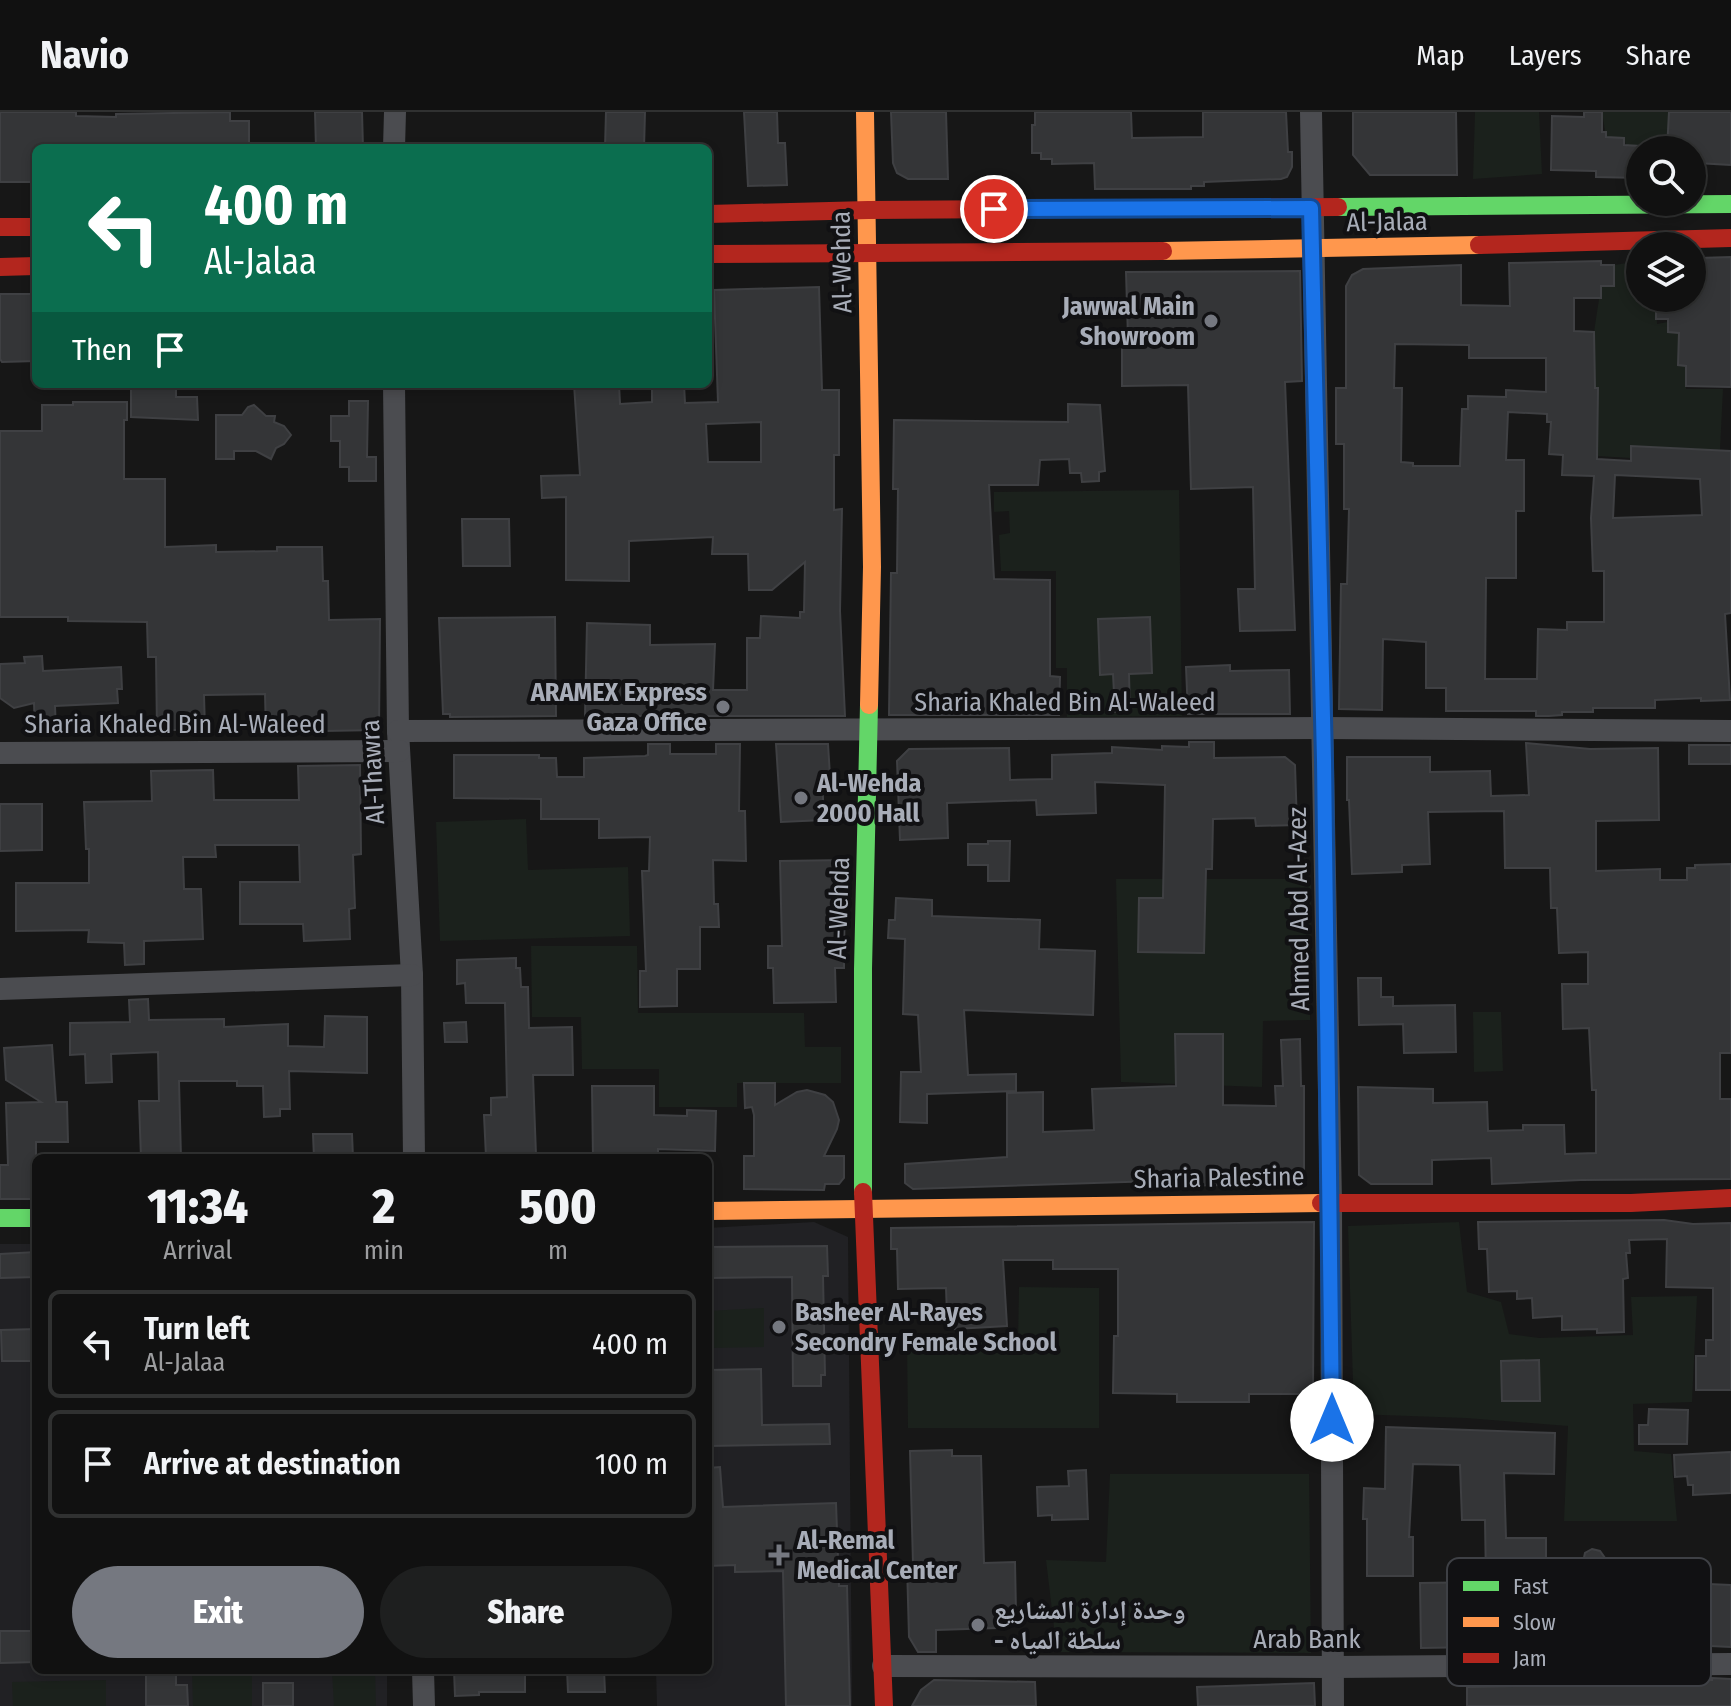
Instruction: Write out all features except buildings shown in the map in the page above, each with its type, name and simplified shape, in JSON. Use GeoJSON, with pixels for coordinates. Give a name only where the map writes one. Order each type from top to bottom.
{"type":"FeatureCollection","features":[{"type":"Feature","properties":{"kind":"main road","name":"Al-Wehda"},"geometry":{"type":"LineString","coordinates":[[865,112],[872,567],[863,969],[863,1209],[884,1706]]}},
{"type":"Feature","properties":{"kind":"main road","name":"Al-Jalaa"},"geometry":{"type":"LineString","coordinates":[[712,214],[1731,204]]}},
{"type":"Feature","properties":{"kind":"main road"},"geometry":{"type":"LineString","coordinates":[[0,227],[32,227]]}},
{"type":"Feature","properties":{"kind":"main road","name":"Al-Jalaa"},"geometry":{"type":"LineString","coordinates":[[712,254],[1312,250],[1731,238]]}},
{"type":"Feature","properties":{"kind":"main road"},"geometry":{"type":"LineString","coordinates":[[0,267],[32,266]]}},
{"type":"Feature","properties":{"kind":"main road","name":"Sharia Palestine"},"geometry":{"type":"LineString","coordinates":[[712,1211],[1331,1203],[1631,1203],[1731,1198]]}},
{"type":"Feature","properties":{"kind":"main road"},"geometry":{"type":"LineString","coordinates":[[0,1218],[32,1218]]}},
{"type":"Feature","properties":{"kind":"street"},"geometry":{"type":"LineString","coordinates":[[394,144],[395,112]]}},
{"type":"Feature","properties":{"kind":"street","name":"Ahmed Abd Al-Azez"},"geometry":{"type":"LineString","coordinates":[[1311,112],[1331,1203],[1333,1706]]}},
{"type":"Feature","properties":{"kind":"street","name":"Al-Thawra"},"geometry":{"type":"LineString","coordinates":[[394,388],[398,741],[412,975],[414,1154]]}},
{"type":"Feature","properties":{"kind":"street","name":"Sharia Khaled Bin Al-Waleed"},"geometry":{"type":"LineString","coordinates":[[0,753],[869,730],[1324,728],[1731,731]]}},
{"type":"Feature","properties":{"kind":"street"},"geometry":{"type":"LineString","coordinates":[[0,989],[412,975]]}},
{"type":"Feature","properties":{"kind":"street","name":"Arab Bank"},"geometry":{"type":"LineString","coordinates":[[1711,1664],[1731,1664]]}},
{"type":"Feature","properties":{"kind":"street","name":"Arab Bank"},"geometry":{"type":"LineString","coordinates":[[883,1666],[1447,1666]]}},
{"type":"Feature","properties":{"kind":"street"},"geometry":{"type":"LineString","coordinates":[[423,1674],[424,1706]]}},
{"type":"Feature","properties":{"kind":"shaded area"},"geometry":{"type":"Polygon","coordinates":[[[1475,112],[1539,112],[1542,174],[1473,179],[1475,112]]]}},
{"type":"Feature","properties":{"kind":"shaded area"},"geometry":{"type":"Polygon","coordinates":[[[1602,112],[1669,112],[1668,136],[1626,136],[1626,145],[1624,138],[1606,137],[1602,112]]]}},
{"type":"Feature","properties":{"kind":"shaded area"},"geometry":{"type":"Polygon","coordinates":[[[1626,263],[1626,312],[1657,312],[1657,324],[1668,322],[1668,332],[1679,333],[1678,365],[1686,366],[1686,389],[1723,389],[1720,450],[1632,446],[1631,458],[1597,456],[1598,388],[1595,386],[1594,332],[1601,286],[1614,286],[1614,265],[1626,263]]]}},
{"type":"Feature","properties":{"kind":"shaded area"},"geometry":{"type":"Polygon","coordinates":[[[1179,490],[1182,716],[1067,717],[1067,668],[1056,668],[1056,571],[1001,571],[999,535],[1010,533],[1009,511],[994,512],[994,492],[1179,490]]]}},
{"type":"Feature","properties":{"kind":"shaded area"},"geometry":{"type":"Polygon","coordinates":[[[526,819],[528,870],[628,867],[630,936],[440,941],[436,822],[526,819]]]}},
{"type":"Feature","properties":{"kind":"shaded area"},"geometry":{"type":"Polygon","coordinates":[[[1116,879],[1311,879],[1310,1020],[1263,1021],[1262,1087],[1121,1082],[1116,879]]]}},
{"type":"Feature","properties":{"kind":"shaded area"},"geometry":{"type":"Polygon","coordinates":[[[531,946],[637,946],[638,1013],[804,1013],[805,1047],[841,1047],[841,1083],[737,1083],[737,1107],[659,1107],[659,1069],[582,1069],[581,1017],[532,1017],[531,946]]]}},
{"type":"Feature","properties":{"kind":"shaded area"},"geometry":{"type":"Polygon","coordinates":[[[1473,1012],[1501,1012],[1503,1071],[1474,1072],[1473,1012]]]}},
{"type":"Feature","properties":{"kind":"shaded area","name":"Al-Remal Medical Center"},"geometry":{"type":"Polygon","coordinates":[[[814,1222],[848,1237],[852,1706],[657,1706],[656,1674],[712,1674],[712,1228],[814,1222]]]}},
{"type":"Feature","properties":{"kind":"shaded area"},"geometry":{"type":"Polygon","coordinates":[[[1459,1222],[1467,1292],[1501,1302],[1509,1334],[1539,1338],[1633,1335],[1631,1297],[1697,1296],[1692,1402],[1633,1404],[1634,1451],[1671,1454],[1677,1521],[1564,1521],[1568,1426],[1354,1414],[1348,1226],[1459,1222]]]}},
{"type":"Feature","properties":{"kind":"shaded area"},"geometry":{"type":"Polygon","coordinates":[[[0,1244],[32,1244],[32,1674],[387,1674],[387,1706],[0,1706],[0,1244]]]}},
{"type":"Feature","properties":{"kind":"shaded area"},"geometry":{"type":"Polygon","coordinates":[[[1019,1287],[1099,1288],[1099,1428],[908,1428],[907,1342],[1018,1342],[1019,1287]]]}},
{"type":"Feature","properties":{"kind":"shaded area"},"geometry":{"type":"Polygon","coordinates":[[[764,1308],[764,1347],[712,1348],[712,1311],[764,1308]]]}},
{"type":"Feature","properties":{"kind":"shaded area"},"geometry":{"type":"Polygon","coordinates":[[[1110,1474],[1309,1474],[1311,1653],[1057,1652],[1046,1560],[1106,1562],[1110,1474]]]}},
{"type":"Feature","properties":{"kind":"shaded area"},"geometry":{"type":"Polygon","coordinates":[[[192,1674],[252,1674],[252,1706],[193,1706],[192,1674]]]}},
{"type":"Feature","properties":{"kind":"shaded area"},"geometry":{"type":"Polygon","coordinates":[[[332,1674],[375,1674],[376,1706],[334,1706],[332,1674]]]}},
{"type":"Feature","properties":{"kind":"shaded area"},"geometry":{"type":"Polygon","coordinates":[[[106,1680],[106,1706],[13,1706],[12,1682],[106,1680]]]}},
{"type":"Feature","properties":{"kind":"traffic: fast"},"geometry":{"type":"LineString","coordinates":[[1338,207],[1731,204]]}},
{"type":"Feature","properties":{"kind":"traffic: fast"},"geometry":{"type":"LineString","coordinates":[[863,1192],[863,969],[869,705]]}},
{"type":"Feature","properties":{"kind":"traffic: fast"},"geometry":{"type":"LineString","coordinates":[[0,1218],[32,1218]]}},
{"type":"Feature","properties":{"kind":"traffic: slow"},"geometry":{"type":"LineString","coordinates":[[865,112],[872,567],[869,705]]}},
{"type":"Feature","properties":{"kind":"traffic: slow"},"geometry":{"type":"LineString","coordinates":[[1163,251],[1479,245]]}},
{"type":"Feature","properties":{"kind":"traffic: slow"},"geometry":{"type":"LineString","coordinates":[[712,1211],[1321,1203]]}},
{"type":"Feature","properties":{"kind":"traffic: jam"},"geometry":{"type":"LineString","coordinates":[[712,214],[1338,207]]}},
{"type":"Feature","properties":{"kind":"traffic: jam"},"geometry":{"type":"LineString","coordinates":[[0,227],[32,227]]}},
{"type":"Feature","properties":{"kind":"traffic: jam"},"geometry":{"type":"LineString","coordinates":[[1479,245],[1731,238]]}},
{"type":"Feature","properties":{"kind":"traffic: jam"},"geometry":{"type":"LineString","coordinates":[[712,254],[1163,251]]}},
{"type":"Feature","properties":{"kind":"traffic: jam"},"geometry":{"type":"LineString","coordinates":[[0,267],[32,266]]}},
{"type":"Feature","properties":{"kind":"traffic: jam"},"geometry":{"type":"LineString","coordinates":[[863,1192],[884,1706]]}},
{"type":"Feature","properties":{"kind":"traffic: jam"},"geometry":{"type":"LineString","coordinates":[[1321,1203],[1631,1203],[1731,1198]]}},
{"type":"Feature","properties":{"kind":"place","name":"Jawwal Main Showroom"},"geometry":{"type":"Point","coordinates":[1211,321]}},
{"type":"Feature","properties":{"kind":"place","name":"ARAMEX Express Gaza Office"},"geometry":{"type":"Point","coordinates":[723,707]}},
{"type":"Feature","properties":{"kind":"place","name":"Al-Wehda 2000 Hall"},"geometry":{"type":"Point","coordinates":[801,798]}},
{"type":"Feature","properties":{"kind":"place","name":"Basheer Al-Rayes Secondry Female School"},"geometry":{"type":"Point","coordinates":[779,1327]}},
{"type":"Feature","properties":{"kind":"place","name":"Al-Remal Medical Center"},"geometry":{"type":"Point","coordinates":[779,1555]}},
{"type":"Feature","properties":{"kind":"place","name":"وحدة إدارة المشاريع - سلطة المياه"},"geometry":{"type":"Point","coordinates":[978,1625]}},
{"type":"Feature","properties":{"kind":"route"},"geometry":{"type":"LineString","coordinates":[[994,209],[1311,208],[1324,760],[1332,1420]]}}]}
